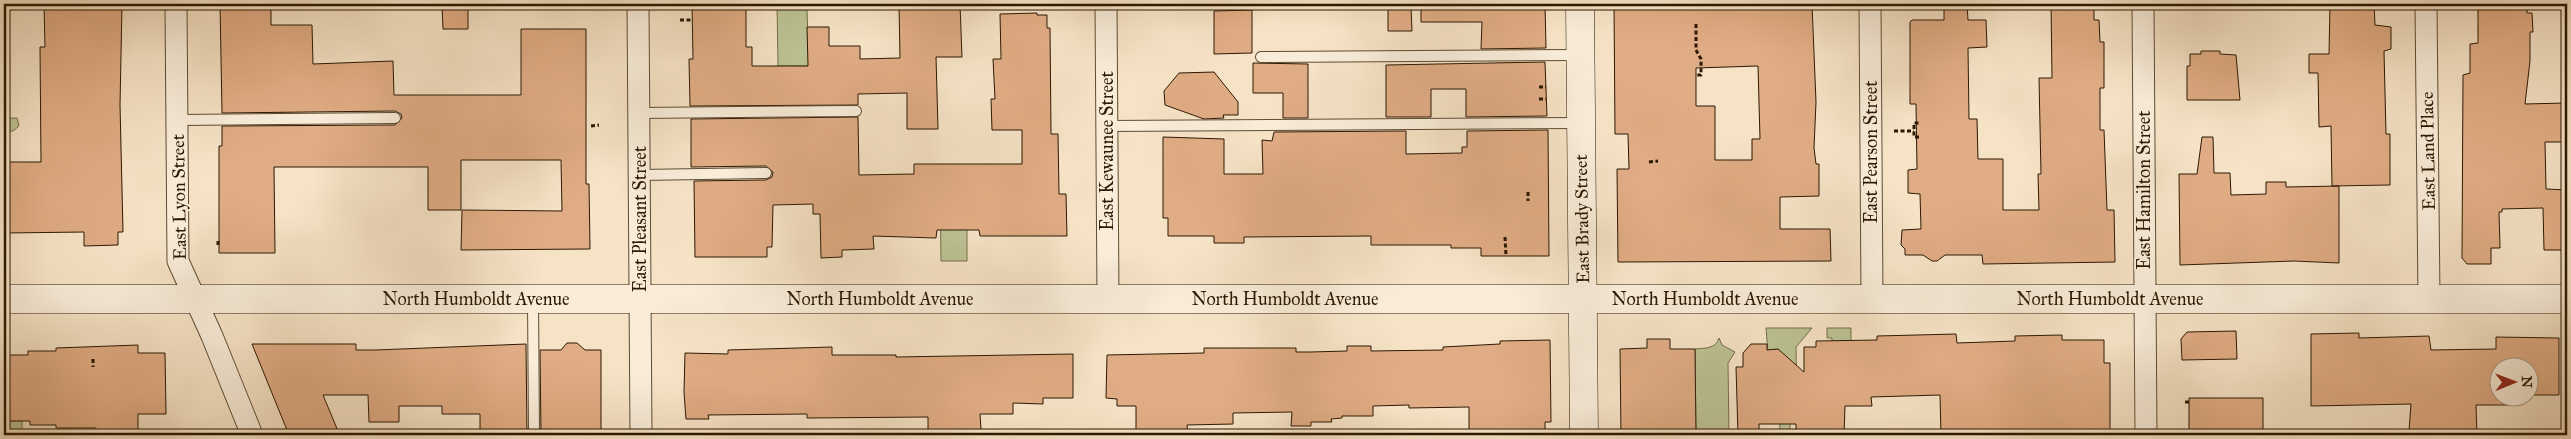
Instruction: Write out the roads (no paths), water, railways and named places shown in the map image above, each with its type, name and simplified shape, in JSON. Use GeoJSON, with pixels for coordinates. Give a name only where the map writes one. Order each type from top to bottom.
{"type":"FeatureCollection","features":[{"type":"Feature","properties":{"kind":"street","name":"East Lyon Street"},"geometry":{"type":"LineString","coordinates":[[176,4],[178,261],[196,299],[252,435]]}},
{"type":"Feature","properties":{"kind":"street","name":"East Pleasant Street"},"geometry":{"type":"LineString","coordinates":[[638,4],[641,435]]}},
{"type":"Feature","properties":{"kind":"street","name":"East Kewaunee Street"},"geometry":{"type":"LineString","coordinates":[[1106,4],[1108,299]]}},
{"type":"Feature","properties":{"kind":"street","name":"East Brady Street"},"geometry":{"type":"LineString","coordinates":[[1580,4],[1584,435]]}},
{"type":"Feature","properties":{"kind":"street","name":"East Pearson Street"},"geometry":{"type":"LineString","coordinates":[[1870,4],[1872,299]]}},
{"type":"Feature","properties":{"kind":"street","name":"East Hamilton Street"},"geometry":{"type":"LineString","coordinates":[[2143,4],[2146,435]]}},
{"type":"Feature","properties":{"kind":"street","name":"East Land Place"},"geometry":{"type":"LineString","coordinates":[[2426,4],[2429,299]]}},
{"type":"Feature","properties":{"kind":"street","name":"North Humboldt Avenue"},"geometry":{"type":"LineString","coordinates":[[4,299],[2567,299]]}},
{"type":"Feature","properties":{"kind":"lane"},"geometry":{"type":"LineString","coordinates":[[1261,57],[1580,54]]}},
{"type":"Feature","properties":{"kind":"lane"},"geometry":{"type":"LineString","coordinates":[[640,114],[856,111]]}},
{"type":"Feature","properties":{"kind":"lane"},"geometry":{"type":"LineString","coordinates":[[178,120],[395,118]]}},
{"type":"Feature","properties":{"kind":"lane"},"geometry":{"type":"LineString","coordinates":[[1107,126],[1581,123]]}},
{"type":"Feature","properties":{"kind":"lane"},"geometry":{"type":"LineString","coordinates":[[640,176],[766,173]]}},
{"type":"Feature","properties":{"kind":"lane"},"geometry":{"type":"LineString","coordinates":[[533,299],[534,435]]}}]}
